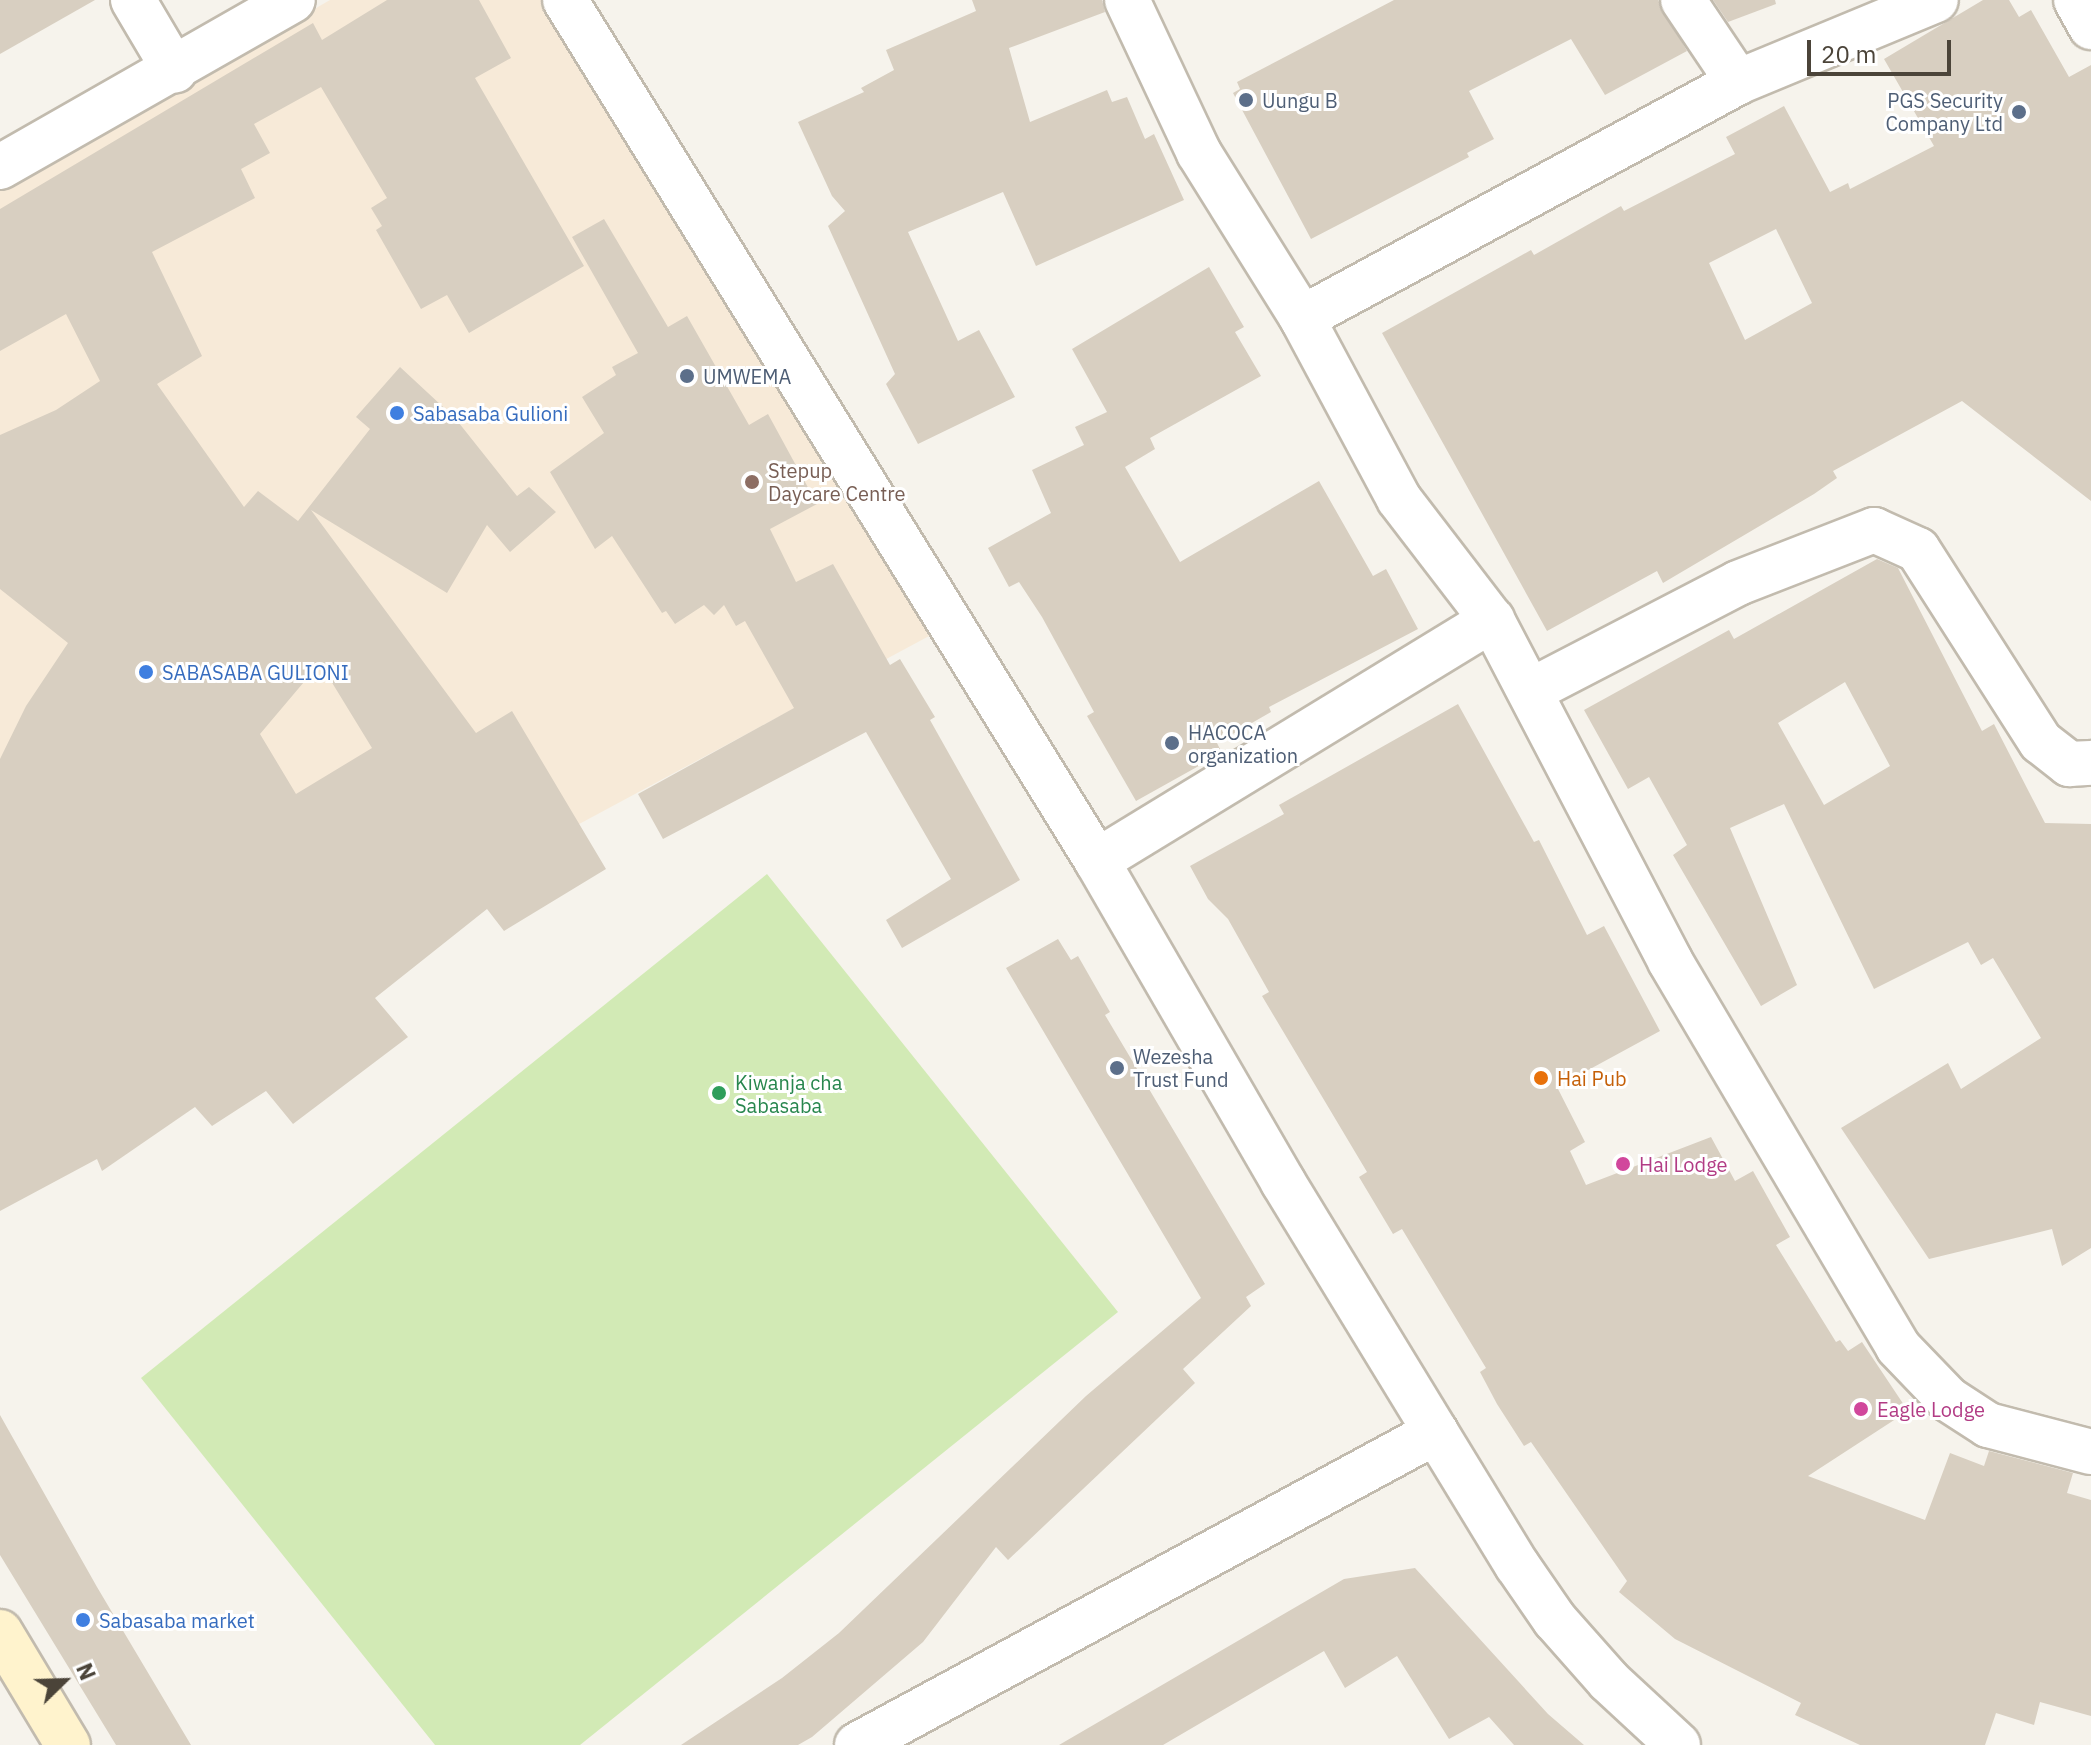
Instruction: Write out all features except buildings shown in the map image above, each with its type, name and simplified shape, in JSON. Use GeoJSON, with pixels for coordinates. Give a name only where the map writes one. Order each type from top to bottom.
{"type":"FeatureCollection","features":[{"type":"Feature","properties":{"kind":"street"},"geometry":{"type":"LineString","coordinates":[[133,0],[175,71]]}},
{"type":"Feature","properties":{"kind":"street"},"geometry":{"type":"LineString","coordinates":[[0,167],[175,71],[293,0]]}},
{"type":"Feature","properties":{"kind":"street"},"geometry":{"type":"LineString","coordinates":[[565,0],[1097,861],[1436,1432],[1555,1620],[1609,1681],[1678,1745]]}},
{"type":"Feature","properties":{"kind":"street"},"geometry":{"type":"LineString","coordinates":[[1127,0],[1199,153],[1302,318],[1399,499],[1492,620],[1670,961],[1898,1347],[1948,1399],[1988,1425],[2091,1452]]}},
{"type":"Feature","properties":{"kind":"street"},"geometry":{"type":"LineString","coordinates":[[1683,0],[1738,82]]}},
{"type":"Feature","properties":{"kind":"street"},"geometry":{"type":"LineString","coordinates":[[1302,318],[1738,82],[1936,0]]}},
{"type":"Feature","properties":{"kind":"street"},"geometry":{"type":"LineString","coordinates":[[2076,0],[2091,27]]}},
{"type":"Feature","properties":{"kind":"street"},"geometry":{"type":"LineString","coordinates":[[1530,691],[1738,583],[1874,530],[1918,550],[2041,742],[2069,764],[2091,763]]}},
{"type":"Feature","properties":{"kind":"street"},"geometry":{"type":"LineString","coordinates":[[1097,861],[1281,744],[1492,620]]}},
{"type":"Feature","properties":{"kind":"street"},"geometry":{"type":"LineString","coordinates":[[857,1745],[1436,1432]]}},
{"type":"Feature","properties":{"kind":"street"},"geometry":{"type":"LineString","coordinates":[[0,1632],[68,1745]]}},
{"type":"Feature","properties":{"kind":"shaded area","name":"Sabasaba Gulioni"},"geometry":{"type":"Polygon","coordinates":[[[330,0],[541,0],[931,635],[0,1135],[0,190],[330,0]]]}},
{"type":"Feature","properties":{"kind":"green space","name":"Kiwanja cha Sabasaba"},"geometry":{"type":"Polygon","coordinates":[[[767,874],[1118,1312],[580,1745],[435,1745],[141,1378],[767,874]]]}},
{"type":"Feature","properties":{"kind":"place","name":"Uungu B"},"geometry":{"type":"Point","coordinates":[1246,100]}},
{"type":"Feature","properties":{"kind":"place","name":"PGS Security Company Ltd"},"geometry":{"type":"Point","coordinates":[2019,112]}},
{"type":"Feature","properties":{"kind":"place","name":"UMWEMA"},"geometry":{"type":"Point","coordinates":[687,376]}},
{"type":"Feature","properties":{"kind":"place","name":"Sabasaba Gulioni"},"geometry":{"type":"Point","coordinates":[397,413]}},
{"type":"Feature","properties":{"kind":"place","name":"Stepup Daycare Centre"},"geometry":{"type":"Point","coordinates":[752,482]}},
{"type":"Feature","properties":{"kind":"place","name":"SABASABA GULIONI"},"geometry":{"type":"Point","coordinates":[146,672]}},
{"type":"Feature","properties":{"kind":"place","name":"HACOCA organization"},"geometry":{"type":"Point","coordinates":[1172,743]}},
{"type":"Feature","properties":{"kind":"place","name":"Wezesha Trust Fund"},"geometry":{"type":"Point","coordinates":[1117,1068]}},
{"type":"Feature","properties":{"kind":"place","name":"Hai Pub"},"geometry":{"type":"Point","coordinates":[1541,1078]}},
{"type":"Feature","properties":{"kind":"place","name":"Kiwanja cha Sabasaba"},"geometry":{"type":"Point","coordinates":[719,1093]}},
{"type":"Feature","properties":{"kind":"place","name":"Hai Lodge"},"geometry":{"type":"Point","coordinates":[1623,1164]}},
{"type":"Feature","properties":{"kind":"place","name":"Eagle Lodge"},"geometry":{"type":"Point","coordinates":[1861,1409]}},
{"type":"Feature","properties":{"kind":"place","name":"Sabasaba market"},"geometry":{"type":"Point","coordinates":[83,1620]}}]}
